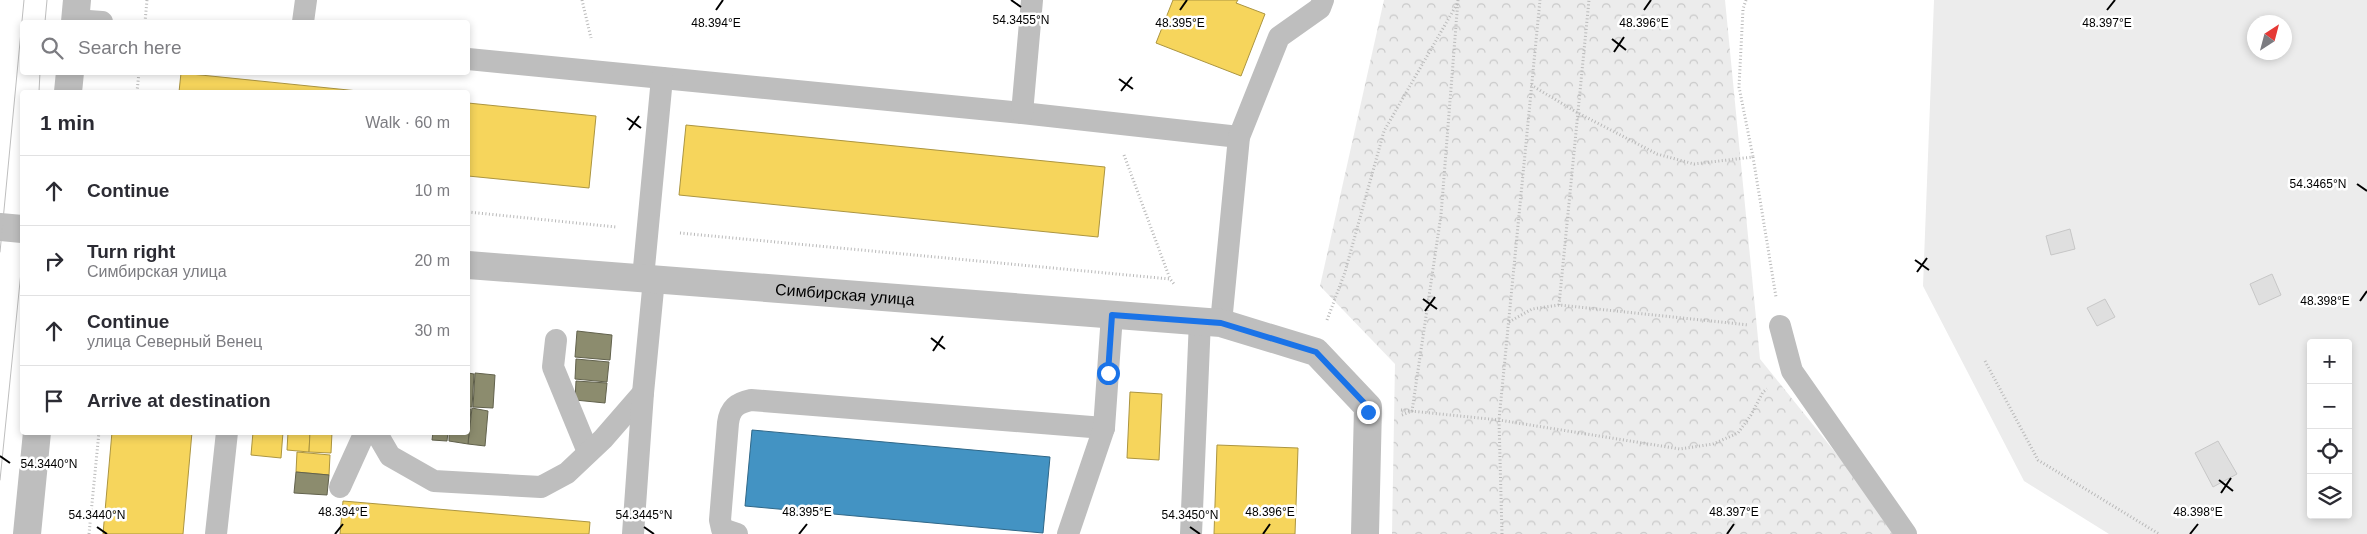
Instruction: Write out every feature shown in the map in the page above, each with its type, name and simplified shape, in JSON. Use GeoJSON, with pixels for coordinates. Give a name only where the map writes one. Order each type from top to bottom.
{"type":"FeatureCollection","features":[{"type":"Feature","properties":{"kind":"street"},"geometry":{"type":"LineString","coordinates":[[68,90],[70,75]]}},
{"type":"Feature","properties":{"kind":"street"},"geometry":{"type":"LineString","coordinates":[[0,227],[20,229]]}},
{"type":"Feature","properties":{"kind":"street","name":"Симбирская улица"},"geometry":{"type":"LineString","coordinates":[[470,265],[1211,322],[1316,352]]}},
{"type":"Feature","properties":{"kind":"street"},"geometry":{"type":"LineString","coordinates":[[1316,352],[1368,407],[1365,534]]}},
{"type":"Feature","properties":{"kind":"street"},"geometry":{"type":"LineString","coordinates":[[27,534],[37,435]]}},
{"type":"Feature","properties":{"kind":"lane"},"geometry":{"type":"LineString","coordinates":[[304,20],[306,0]]}},
{"type":"Feature","properties":{"kind":"lane"},"geometry":{"type":"LineString","coordinates":[[1022,113],[1032,0]]}},
{"type":"Feature","properties":{"kind":"lane"},"geometry":{"type":"LineString","coordinates":[[1191,534],[1211,322],[1239,137],[1278,37],[1320,8],[1323,0]]}},
{"type":"Feature","properties":{"kind":"lane"},"geometry":{"type":"LineString","coordinates":[[76,14],[96,20]]}},
{"type":"Feature","properties":{"kind":"lane"},"geometry":{"type":"LineString","coordinates":[[470,59],[1022,113],[1239,137]]}},
{"type":"Feature","properties":{"kind":"lane"},"geometry":{"type":"LineString","coordinates":[[633,534],[649,278],[648,230],[662,78]]}},
{"type":"Feature","properties":{"kind":"lane"},"geometry":{"type":"LineString","coordinates":[[1068,534],[1104,428],[1112,315]]}},
{"type":"Feature","properties":{"kind":"lane"},"geometry":{"type":"LineString","coordinates":[[1780,326],[1792,371],[1906,534]]}},
{"type":"Feature","properties":{"kind":"lane"},"geometry":{"type":"LineString","coordinates":[[556,340],[553,367],[588,452]]}},
{"type":"Feature","properties":{"kind":"lane"},"geometry":{"type":"LineString","coordinates":[[378,435],[390,456],[434,481],[540,487],[567,473],[643,393]]}},
{"type":"Feature","properties":{"kind":"lane"},"geometry":{"type":"LineString","coordinates":[[737,534],[722,529],[720,520],[728,423],[730,413],[741,402],[751,400],[1104,428]]}},
{"type":"Feature","properties":{"kind":"lane"},"geometry":{"type":"LineString","coordinates":[[216,534],[227,435]]}},
{"type":"Feature","properties":{"kind":"lane"},"geometry":{"type":"LineString","coordinates":[[340,487],[364,435]]}},
{"type":"Feature","properties":{"kind":"path"},"geometry":{"type":"LineString","coordinates":[[144,20],[147,0]]}},
{"type":"Feature","properties":{"kind":"path"},"geometry":{"type":"LineString","coordinates":[[582,0],[598,72]]}},
{"type":"Feature","properties":{"kind":"path"},"geometry":{"type":"LineString","coordinates":[[1502,534],[1499,420],[1540,0]]}},
{"type":"Feature","properties":{"kind":"path"},"geometry":{"type":"LineString","coordinates":[[1559,305],[1589,0]]}},
{"type":"Feature","properties":{"kind":"path"},"geometry":{"type":"LineString","coordinates":[[1510,322],[1532,309],[1559,305],[1650,313],[1733,324],[1780,326],[1753,157],[1739,87],[1743,9],[1746,0]]}},
{"type":"Feature","properties":{"kind":"path"},"geometry":{"type":"LineString","coordinates":[[1316,352],[1344,272],[1384,131],[1458,1]]}},
{"type":"Feature","properties":{"kind":"path"},"geometry":{"type":"LineString","coordinates":[[1412,411],[1441,214],[1458,1]]}},
{"type":"Feature","properties":{"kind":"path"},"geometry":{"type":"LineString","coordinates":[[137,90],[139,75]]}},
{"type":"Feature","properties":{"kind":"path"},"geometry":{"type":"LineString","coordinates":[[1531,85],[1656,154],[1694,164],[1753,157]]}},
{"type":"Feature","properties":{"kind":"path"},"geometry":{"type":"LineString","coordinates":[[1112,123],[1170,279],[1211,322]]}},
{"type":"Feature","properties":{"kind":"path"},"geometry":{"type":"LineString","coordinates":[[470,212],[1170,279]]}},
{"type":"Feature","properties":{"kind":"path"},"geometry":{"type":"LineString","coordinates":[[1984,361],[2038,460],[2159,534]]}},
{"type":"Feature","properties":{"kind":"path"},"geometry":{"type":"LineString","coordinates":[[1368,407],[1499,420],[1680,449],[1713,444],[1738,433],[1751,415],[1763,392],[1792,371]]}},
{"type":"Feature","properties":{"kind":"path"},"geometry":{"type":"LineString","coordinates":[[1404,415],[1412,411]]}},
{"type":"Feature","properties":{"kind":"path"},"geometry":{"type":"LineString","coordinates":[[89,534],[99,435]]}},
{"type":"Feature","properties":{"kind":"green space"},"geometry":{"type":"Polygon","coordinates":[[[1384,0],[1725,0],[1760,359],[1901,534],[1392,534],[1395,364],[1320,286],[1384,0]]]}},
{"type":"Feature","properties":{"kind":"green space"},"geometry":{"type":"Polygon","coordinates":[[[1934,0],[2367,0],[2367,534],[2109,534],[2024,481],[1923,286],[1934,0]]]}},
{"type":"Feature","properties":{"kind":"building: Homes"},"geometry":{"type":"Polygon","coordinates":[[[1173,0],[1238,0],[1236,3],[1265,14],[1241,76],[1156,43],[1173,0]]]}},
{"type":"Feature","properties":{"kind":"building: Homes"},"geometry":{"type":"Polygon","coordinates":[[[181,75],[201,75],[348,90],[179,90],[181,75]]]}},
{"type":"Feature","properties":{"kind":"building: Homes"},"geometry":{"type":"Polygon","coordinates":[[[470,103],[596,116],[589,188],[470,176],[470,103]]]}},
{"type":"Feature","properties":{"kind":"building: Homes"},"geometry":{"type":"Polygon","coordinates":[[[686,125],[1105,167],[1098,237],[679,195],[686,125]]]}},
{"type":"Feature","properties":{"kind":"building: Homes"},"geometry":{"type":"Polygon","coordinates":[[[1130,392],[1162,394],[1159,460],[1127,458],[1130,392]]]}},
{"type":"Feature","properties":{"kind":"building: Homes"},"geometry":{"type":"Polygon","coordinates":[[[112,435],[192,435],[183,534],[103,534],[112,435]]]}},
{"type":"Feature","properties":{"kind":"building: Homes"},"geometry":{"type":"Polygon","coordinates":[[[253,435],[283,435],[281,458],[251,455],[253,435]]]}},
{"type":"Feature","properties":{"kind":"building: Homes"},"geometry":{"type":"Polygon","coordinates":[[[288,435],[310,435],[309,452],[287,450],[288,435]]]}},
{"type":"Feature","properties":{"kind":"building: Homes"},"geometry":{"type":"Polygon","coordinates":[[[310,435],[332,435],[331,453],[309,452],[310,435]]]}},
{"type":"Feature","properties":{"kind":"building: Homes"},"geometry":{"type":"Polygon","coordinates":[[[1217,445],[1298,448],[1295,534],[1214,534],[1217,445]]]}},
{"type":"Feature","properties":{"kind":"building: Homes"},"geometry":{"type":"Polygon","coordinates":[[[297,452],[330,455],[329,475],[296,472],[297,452]]]}},
{"type":"Feature","properties":{"kind":"building: Homes"},"geometry":{"type":"Polygon","coordinates":[[[343,501],[590,522],[589,534],[340,534],[343,501]]]}},
{"type":"Feature","properties":{"kind":"building: Schools"},"geometry":{"type":"Polygon","coordinates":[[[752,430],[1050,457],[1043,533],[745,506],[752,430]]]}},
{"type":"Feature","properties":{"kind":"building: Industry"},"geometry":{"type":"Polygon","coordinates":[[[577,331],[612,335],[610,360],[575,357],[577,331]]]}},
{"type":"Feature","properties":{"kind":"building: Industry"},"geometry":{"type":"Polygon","coordinates":[[[576,359],[609,362],[607,382],[575,379],[576,359]]]}},
{"type":"Feature","properties":{"kind":"building: Industry"},"geometry":{"type":"Polygon","coordinates":[[[470,373],[474,374],[472,407],[470,407],[470,373]]]}},
{"type":"Feature","properties":{"kind":"building: Industry"},"geometry":{"type":"Polygon","coordinates":[[[475,373],[495,375],[493,408],[473,407],[475,373]]]}},
{"type":"Feature","properties":{"kind":"building: Industry"},"geometry":{"type":"Polygon","coordinates":[[[576,381],[607,383],[605,403],[575,400],[576,381]]]}},
{"type":"Feature","properties":{"kind":"building: Industry"},"geometry":{"type":"Polygon","coordinates":[[[472,408],[488,411],[485,446],[468,444],[472,408]]]}},
{"type":"Feature","properties":{"kind":"building: Industry"},"geometry":{"type":"Polygon","coordinates":[[[433,435],[448,435],[447,441],[432,440],[433,435]]]}},
{"type":"Feature","properties":{"kind":"building: Industry"},"geometry":{"type":"Polygon","coordinates":[[[449,435],[469,435],[468,444],[449,441],[449,435]]]}},
{"type":"Feature","properties":{"kind":"building: Industry"},"geometry":{"type":"Polygon","coordinates":[[[296,472],[329,475],[327,495],[294,493],[296,472]]]}},
{"type":"Feature","properties":{"kind":"building: Other"},"geometry":{"type":"Polygon","coordinates":[[[2070,229],[2075,249],[2051,255],[2046,236],[2070,229]]]}},
{"type":"Feature","properties":{"kind":"building: Other"},"geometry":{"type":"Polygon","coordinates":[[[2272,274],[2281,295],[2259,305],[2250,284],[2272,274]]]}},
{"type":"Feature","properties":{"kind":"building: Other"},"geometry":{"type":"Polygon","coordinates":[[[2105,299],[2115,317],[2097,326],[2087,308],[2105,299]]]}},
{"type":"Feature","properties":{"kind":"building: Other"},"geometry":{"type":"Polygon","coordinates":[[[2218,441],[2237,474],[2213,487],[2195,453],[2218,441]]]}},
{"type":"Feature","properties":{"kind":"tram line"},"geometry":{"type":"LineString","coordinates":[[22,20],[24,0]]}},
{"type":"Feature","properties":{"kind":"tram line"},"geometry":{"type":"LineString","coordinates":[[45,20],[47,0]]}},
{"type":"Feature","properties":{"kind":"tram line"},"geometry":{"type":"LineString","coordinates":[[0,252],[20,42]]}},
{"type":"Feature","properties":{"kind":"tram line"},"geometry":{"type":"LineString","coordinates":[[39,90],[40,75]]}},
{"type":"Feature","properties":{"kind":"tram line"},"geometry":{"type":"LineString","coordinates":[[0,480],[20,282]]}},
{"type":"Feature","properties":{"kind":"route"},"geometry":{"type":"LineString","coordinates":[[1108,373],[1112,315],[1221,323],[1316,352],[1368,407],[1368,412]]}}]}
